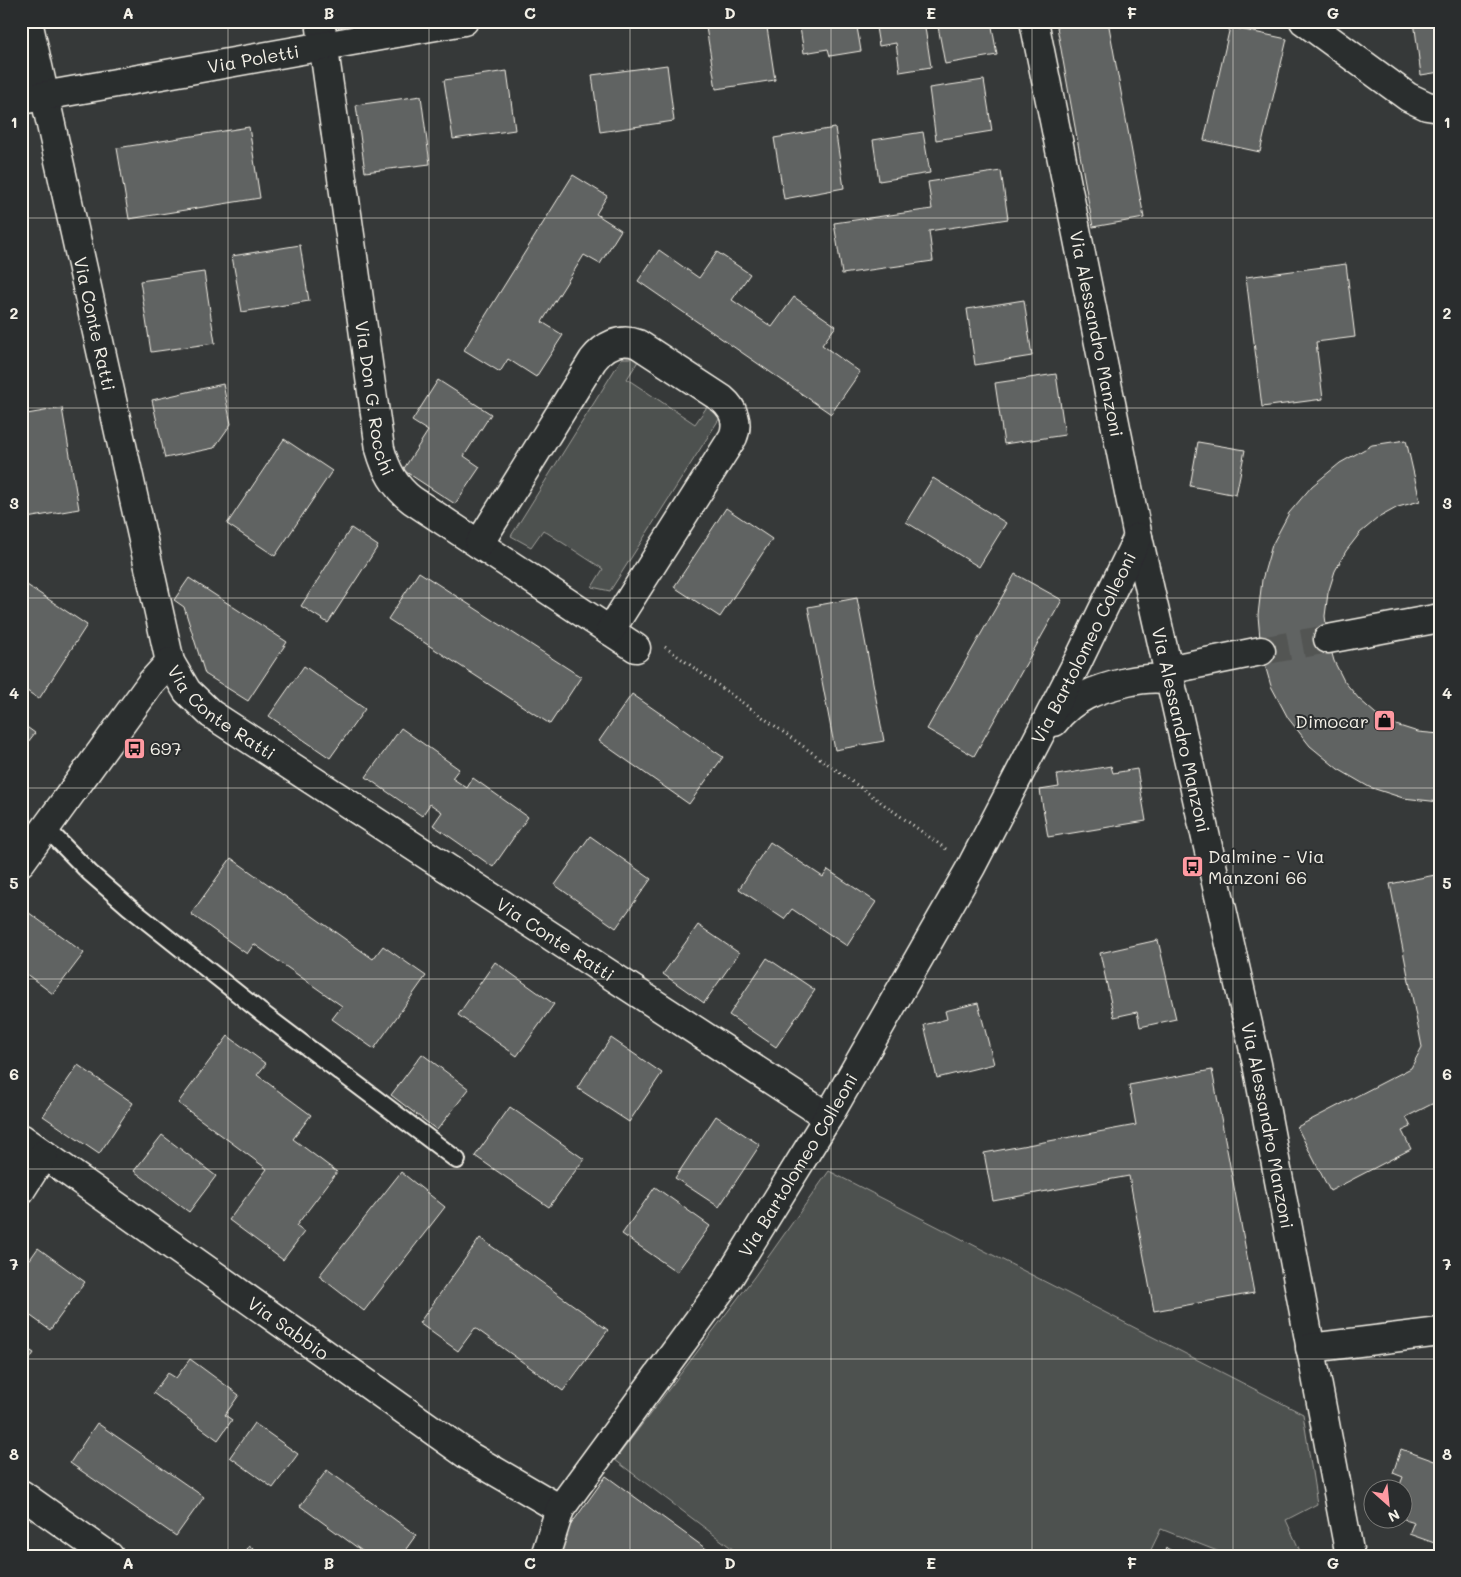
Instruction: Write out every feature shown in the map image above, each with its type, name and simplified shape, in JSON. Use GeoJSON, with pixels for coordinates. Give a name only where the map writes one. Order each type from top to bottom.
{"type":"FeatureCollection","features":[{"type":"Feature","properties":{"kind":"street","name":"Via Conte Ratti"},"geometry":{"type":"LineString","coordinates":[[28,21],[33,99],[170,662],[187,691],[211,714],[828,1117]]}},
{"type":"Feature","properties":{"kind":"street","name":"Via Poletti"},"geometry":{"type":"LineString","coordinates":[[33,99],[322,33],[464,21]]}},
{"type":"Feature","properties":{"kind":"street","name":"Via Alessandro Manzoni"},"geometry":{"type":"LineString","coordinates":[[1034,21],[1138,537],[1257,1064],[1350,1556]]}},
{"type":"Feature","properties":{"kind":"street"},"geometry":{"type":"LineString","coordinates":[[1304,21],[1408,97],[1427,106],[1440,108]]}},
{"type":"Feature","properties":{"kind":"street","name":"Via Don G. Rocchi"},"geometry":{"type":"LineString","coordinates":[[322,33],[383,459],[395,484],[406,496],[636,648]]}},
{"type":"Feature","properties":{"kind":"street"},"geometry":{"type":"LineString","coordinates":[[478,544],[593,360],[606,347],[623,341],[638,344],[722,399],[731,408],[735,418],[736,425],[732,437],[610,631]]}},
{"type":"Feature","properties":{"kind":"street","name":"Via Bartolomeo Colleoni"},"geometry":{"type":"LineString","coordinates":[[545,1556],[560,1509],[730,1276],[828,1117],[971,867],[1028,758],[1138,537]]}},
{"type":"Feature","properties":{"kind":"street"},"geometry":{"type":"LineString","coordinates":[[1328,639],[1440,618]]}},
{"type":"Feature","properties":{"kind":"street","name":"Via Bartolomeo Colleoni"},"geometry":{"type":"LineString","coordinates":[[1028,758],[1067,707],[1083,696],[1105,687],[1156,678],[1261,651]]}},
{"type":"Feature","properties":{"kind":"street"},"geometry":{"type":"LineString","coordinates":[[21,862],[151,683],[170,662]]}},
{"type":"Feature","properties":{"kind":"street","name":"Via Sabbio"},"geometry":{"type":"LineString","coordinates":[[21,1138],[469,1456],[560,1509]]}},
{"type":"Feature","properties":{"kind":"street"},"geometry":{"type":"LineString","coordinates":[[21,1190],[44,1154]]}},
{"type":"Feature","properties":{"kind":"street"},"geometry":{"type":"LineString","coordinates":[[1310,1348],[1440,1332]]}},
{"type":"Feature","properties":{"kind":"street"},"geometry":{"type":"LineString","coordinates":[[21,1494],[109,1556]]}},
{"type":"Feature","properties":{"kind":"lane"},"geometry":{"type":"LineString","coordinates":[[46,828],[90,873],[129,907],[262,1013],[457,1160]]}},
{"type":"Feature","properties":{"kind":"path"},"geometry":{"type":"LineString","coordinates":[[636,648],[662,644],[971,867]]}},
{"type":"Feature","properties":{"kind":"shaded area"},"geometry":{"type":"Polygon","coordinates":[[[622,358],[640,358],[627,379],[695,424],[709,404],[723,413],[610,591],[592,587],[603,569],[543,530],[531,547],[511,536],[622,358]]]}},
{"type":"Feature","properties":{"kind":"shaded area"},"geometry":{"type":"Polygon","coordinates":[[[829,1171],[1303,1414],[1317,1504],[1286,1520],[1300,1551],[1290,1556],[1230,1556],[1161,1529],[1148,1556],[742,1556],[615,1460],[754,1277],[829,1171]]]}},
{"type":"Feature","properties":{"kind":"building"},"geometry":{"type":"Polygon","coordinates":[[[104,21],[121,21],[108,29],[104,21]]]}},
{"type":"Feature","properties":{"kind":"building"},"geometry":{"type":"Polygon","coordinates":[[[705,21],[766,21],[775,80],[716,89],[705,21]]]}},
{"type":"Feature","properties":{"kind":"building"},"geometry":{"type":"Polygon","coordinates":[[[799,21],[856,21],[861,51],[830,56],[828,49],[804,53],[799,21]]]}},
{"type":"Feature","properties":{"kind":"building"},"geometry":{"type":"Polygon","coordinates":[[[875,21],[924,21],[931,67],[900,72],[896,43],[879,46],[875,21]]]}},
{"type":"Feature","properties":{"kind":"building"},"geometry":{"type":"Polygon","coordinates":[[[937,21],[991,21],[997,55],[945,64],[937,21]]]}},
{"type":"Feature","properties":{"kind":"building"},"geometry":{"type":"Polygon","coordinates":[[[1088,21],[1108,21],[1144,218],[1093,227],[1057,27],[1088,21]]]}},
{"type":"Feature","properties":{"kind":"building"},"geometry":{"type":"Polygon","coordinates":[[[1414,21],[1440,21],[1440,72],[1421,75],[1414,21]]]}},
{"type":"Feature","properties":{"kind":"building"},"geometry":{"type":"Polygon","coordinates":[[[1230,27],[1287,39],[1260,152],[1204,140],[1230,27]]]}},
{"type":"Feature","properties":{"kind":"building"},"geometry":{"type":"Polygon","coordinates":[[[667,65],[674,121],[600,132],[592,75],[667,65]]]}},
{"type":"Feature","properties":{"kind":"building"},"geometry":{"type":"Polygon","coordinates":[[[507,71],[515,130],[453,139],[444,80],[507,71]]]}},
{"type":"Feature","properties":{"kind":"building"},"geometry":{"type":"Polygon","coordinates":[[[984,80],[992,131],[936,140],[929,88],[984,80]]]}},
{"type":"Feature","properties":{"kind":"building"},"geometry":{"type":"Polygon","coordinates":[[[421,96],[430,164],[365,172],[356,105],[421,96]]]}},
{"type":"Feature","properties":{"kind":"building"},"geometry":{"type":"Polygon","coordinates":[[[249,127],[260,198],[129,219],[117,148],[249,127]]]}},
{"type":"Feature","properties":{"kind":"building"},"geometry":{"type":"Polygon","coordinates":[[[835,128],[844,188],[784,199],[774,138],[835,128]]]}},
{"type":"Feature","properties":{"kind":"building"},"geometry":{"type":"Polygon","coordinates":[[[923,132],[930,173],[879,181],[873,140],[923,132]]]}},
{"type":"Feature","properties":{"kind":"building"},"geometry":{"type":"Polygon","coordinates":[[[1001,171],[1008,219],[929,231],[933,261],[842,274],[834,223],[932,209],[928,182],[1001,171]]]}},
{"type":"Feature","properties":{"kind":"building"},"geometry":{"type":"Polygon","coordinates":[[[573,175],[607,196],[596,214],[621,230],[600,264],[584,255],[542,322],[563,335],[536,377],[508,359],[500,372],[464,350],[573,175]]]}},
{"type":"Feature","properties":{"kind":"building"},"geometry":{"type":"Polygon","coordinates":[[[300,245],[309,301],[242,312],[232,256],[300,245]]]}},
{"type":"Feature","properties":{"kind":"building"},"geometry":{"type":"Polygon","coordinates":[[[659,250],[699,278],[717,252],[750,274],[732,300],[772,327],[794,297],[836,326],[822,345],[860,372],[831,414],[638,281],[659,250]]]}},
{"type":"Feature","properties":{"kind":"building"},"geometry":{"type":"Polygon","coordinates":[[[1346,264],[1355,337],[1316,342],[1323,399],[1262,407],[1246,277],[1346,264]]]}},
{"type":"Feature","properties":{"kind":"building"},"geometry":{"type":"Polygon","coordinates":[[[204,272],[215,343],[151,352],[140,281],[204,272]]]}},
{"type":"Feature","properties":{"kind":"building"},"geometry":{"type":"Polygon","coordinates":[[[1024,300],[1032,356],[975,365],[967,309],[1024,300]]]}},
{"type":"Feature","properties":{"kind":"building"},"geometry":{"type":"Polygon","coordinates":[[[1056,374],[1065,435],[1004,444],[995,383],[1056,374]]]}},
{"type":"Feature","properties":{"kind":"building"},"geometry":{"type":"Polygon","coordinates":[[[438,380],[491,414],[464,456],[480,467],[455,504],[403,470],[428,431],[412,421],[438,380]]]}},
{"type":"Feature","properties":{"kind":"building"},"geometry":{"type":"Polygon","coordinates":[[[223,384],[231,424],[214,448],[165,458],[152,400],[223,384]]]}},
{"type":"Feature","properties":{"kind":"building"},"geometry":{"type":"Polygon","coordinates":[[[62,408],[79,509],[21,519],[21,415],[62,408]]]}},
{"type":"Feature","properties":{"kind":"building"},"geometry":{"type":"Polygon","coordinates":[[[284,439],[332,471],[275,556],[227,524],[284,439]]]}},
{"type":"Feature","properties":{"kind":"building"},"geometry":{"type":"Polygon","coordinates":[[[1406,440],[1420,501],[1398,507],[1378,518],[1360,533],[1346,551],[1335,571],[1328,593],[1325,616],[1328,639],[1334,661],[1344,681],[1359,699],[1376,714],[1396,725],[1418,732],[1440,734],[1440,802],[1403,798],[1369,787],[1338,769],[1310,746],[1288,718],[1271,686],[1261,651],[1258,615],[1262,580],[1272,545],[1289,513],[1312,486],[1340,463],[1372,445],[1406,440]]]}},
{"type":"Feature","properties":{"kind":"building"},"geometry":{"type":"Polygon","coordinates":[[[1198,442],[1245,450],[1236,495],[1190,486],[1198,442]]]}},
{"type":"Feature","properties":{"kind":"building"},"geometry":{"type":"Polygon","coordinates":[[[933,478],[1006,523],[979,567],[906,522],[933,478]]]}},
{"type":"Feature","properties":{"kind":"building"},"geometry":{"type":"Polygon","coordinates":[[[726,508],[772,539],[720,617],[674,587],[726,508]]]}},
{"type":"Feature","properties":{"kind":"building"},"geometry":{"type":"Polygon","coordinates":[[[351,528],[378,546],[328,623],[301,606],[351,528]]]}},
{"type":"Feature","properties":{"kind":"building"},"geometry":{"type":"Polygon","coordinates":[[[419,572],[581,677],[550,724],[388,619],[419,572]]]}},
{"type":"Feature","properties":{"kind":"building"},"geometry":{"type":"Polygon","coordinates":[[[1015,574],[1062,600],[974,756],[927,729],[1015,574]]]}},
{"type":"Feature","properties":{"kind":"building"},"geometry":{"type":"Polygon","coordinates":[[[189,578],[287,642],[248,701],[205,674],[184,607],[174,600],[189,578]]]}},
{"type":"Feature","properties":{"kind":"building"},"geometry":{"type":"Polygon","coordinates":[[[21,581],[87,625],[39,699],[21,687],[21,581]]]}},
{"type":"Feature","properties":{"kind":"building"},"geometry":{"type":"Polygon","coordinates":[[[857,598],[884,741],[835,750],[808,607],[857,598]]]}},
{"type":"Feature","properties":{"kind":"building"},"geometry":{"type":"Polygon","coordinates":[[[304,666],[365,709],[330,758],[269,716],[304,666]]]}},
{"type":"Feature","properties":{"kind":"building"},"geometry":{"type":"Polygon","coordinates":[[[632,694],[723,757],[689,804],[599,741],[632,694]]]}},
{"type":"Feature","properties":{"kind":"building"},"geometry":{"type":"Polygon","coordinates":[[[21,723],[35,733],[21,751],[21,723]]]}},
{"type":"Feature","properties":{"kind":"building"},"geometry":{"type":"Polygon","coordinates":[[[401,728],[459,769],[452,778],[467,788],[473,778],[528,817],[493,867],[433,825],[442,812],[430,804],[422,816],[366,777],[401,728]]]}},
{"type":"Feature","properties":{"kind":"building"},"geometry":{"type":"Polygon","coordinates":[[[1111,766],[1113,773],[1137,769],[1146,821],[1048,837],[1040,790],[1059,787],[1057,775],[1111,766]]]}},
{"type":"Feature","properties":{"kind":"building"},"geometry":{"type":"Polygon","coordinates":[[[590,836],[651,879],[616,928],[555,885],[590,836]]]}},
{"type":"Feature","properties":{"kind":"building"},"geometry":{"type":"Polygon","coordinates":[[[770,842],[823,877],[828,870],[876,902],[847,946],[792,909],[784,919],[739,889],[770,842]]]}},
{"type":"Feature","properties":{"kind":"building"},"geometry":{"type":"Polygon","coordinates":[[[231,858],[373,959],[383,946],[426,976],[374,1049],[332,1019],[342,1006],[254,944],[247,954],[191,914],[231,858]]]}},
{"type":"Feature","properties":{"kind":"building"},"geometry":{"type":"Polygon","coordinates":[[[1440,874],[1440,1100],[1406,1117],[1411,1127],[1402,1131],[1411,1149],[1330,1191],[1297,1127],[1411,1068],[1422,1047],[1390,884],[1440,874]]]}},
{"type":"Feature","properties":{"kind":"building"},"geometry":{"type":"Polygon","coordinates":[[[21,907],[84,953],[53,994],[21,970],[21,907]]]}},
{"type":"Feature","properties":{"kind":"building"},"geometry":{"type":"Polygon","coordinates":[[[698,925],[739,953],[704,1003],[663,974],[698,925]]]}},
{"type":"Feature","properties":{"kind":"building"},"geometry":{"type":"Polygon","coordinates":[[[1158,940],[1176,1019],[1140,1027],[1137,1012],[1114,1017],[1100,953],[1158,940]]]}},
{"type":"Feature","properties":{"kind":"building"},"geometry":{"type":"Polygon","coordinates":[[[767,958],[815,990],[776,1047],[729,1015],[767,958]]]}},
{"type":"Feature","properties":{"kind":"building"},"geometry":{"type":"Polygon","coordinates":[[[495,962],[554,1004],[517,1056],[458,1015],[495,962]]]}},
{"type":"Feature","properties":{"kind":"building"},"geometry":{"type":"Polygon","coordinates":[[[978,1003],[994,1064],[937,1078],[924,1025],[947,1019],[945,1011],[978,1003]]]}},
{"type":"Feature","properties":{"kind":"building"},"geometry":{"type":"Polygon","coordinates":[[[228,1036],[266,1064],[257,1075],[311,1115],[293,1139],[337,1172],[296,1226],[304,1232],[283,1260],[229,1220],[267,1169],[178,1103],[228,1036]]]}},
{"type":"Feature","properties":{"kind":"building"},"geometry":{"type":"Polygon","coordinates":[[[611,1038],[662,1073],[629,1122],[577,1088],[611,1038]]]}},
{"type":"Feature","properties":{"kind":"building"},"geometry":{"type":"Polygon","coordinates":[[[422,1054],[469,1089],[437,1130],[391,1095],[422,1054]]]}},
{"type":"Feature","properties":{"kind":"building"},"geometry":{"type":"Polygon","coordinates":[[[78,1065],[133,1103],[99,1154],[43,1116],[78,1065]]]}},
{"type":"Feature","properties":{"kind":"building"},"geometry":{"type":"Polygon","coordinates":[[[1212,1070],[1254,1293],[1154,1311],[1129,1176],[993,1201],[984,1153],[1136,1125],[1129,1085],[1212,1070]]]}},
{"type":"Feature","properties":{"kind":"building"},"geometry":{"type":"Polygon","coordinates":[[[510,1107],[584,1159],[549,1207],[475,1156],[510,1107]]]}},
{"type":"Feature","properties":{"kind":"building"},"geometry":{"type":"Polygon","coordinates":[[[716,1116],[760,1145],[719,1207],[675,1178],[716,1116]]]}},
{"type":"Feature","properties":{"kind":"building"},"geometry":{"type":"Polygon","coordinates":[[[162,1135],[216,1176],[189,1212],[134,1171],[162,1135]]]}},
{"type":"Feature","properties":{"kind":"building"},"geometry":{"type":"Polygon","coordinates":[[[401,1172],[445,1207],[364,1311],[319,1276],[401,1172]]]}},
{"type":"Feature","properties":{"kind":"building"},"geometry":{"type":"Polygon","coordinates":[[[655,1187],[710,1226],[677,1272],[622,1234],[655,1187]]]}},
{"type":"Feature","properties":{"kind":"building"},"geometry":{"type":"Polygon","coordinates":[[[480,1238],[608,1330],[563,1391],[475,1328],[458,1351],[419,1323],[480,1238]]]}},
{"type":"Feature","properties":{"kind":"building"},"geometry":{"type":"Polygon","coordinates":[[[38,1248],[85,1282],[50,1330],[21,1309],[21,1272],[38,1248]]]}},
{"type":"Feature","properties":{"kind":"building"},"geometry":{"type":"Polygon","coordinates":[[[21,1345],[34,1353],[21,1372],[21,1345]]]}},
{"type":"Feature","properties":{"kind":"building"},"geometry":{"type":"Polygon","coordinates":[[[190,1359],[239,1395],[225,1415],[232,1420],[218,1440],[153,1393],[168,1373],[176,1378],[190,1359]]]}},
{"type":"Feature","properties":{"kind":"building"},"geometry":{"type":"Polygon","coordinates":[[[97,1423],[204,1497],[176,1536],[70,1463],[97,1423]]]}},
{"type":"Feature","properties":{"kind":"building"},"geometry":{"type":"Polygon","coordinates":[[[254,1423],[298,1454],[273,1488],[230,1457],[254,1423]]]}},
{"type":"Feature","properties":{"kind":"building"},"geometry":{"type":"Polygon","coordinates":[[[1401,1449],[1440,1463],[1440,1545],[1409,1534],[1411,1530],[1414,1530],[1414,1480],[1402,1480],[1403,1477],[1393,1473],[1401,1449]]]}},
{"type":"Feature","properties":{"kind":"building"},"geometry":{"type":"Polygon","coordinates":[[[327,1470],[416,1535],[401,1556],[369,1556],[300,1506],[327,1470]]]}},
{"type":"Feature","properties":{"kind":"building"},"geometry":{"type":"Polygon","coordinates":[[[606,1476],[716,1556],[554,1556],[559,1541],[606,1476]]]}},
{"type":"Feature","properties":{"kind":"building"},"geometry":{"type":"Polygon","coordinates":[[[249,1546],[263,1556],[243,1556],[249,1546]]]}},
{"type":"Feature","properties":{"kind":"building"},"geometry":{"type":"Polygon","coordinates":[[[1166,1548],[1183,1556],[1163,1556],[1166,1548]]]}},
{"type":"Feature","properties":{"kind":"tunnel"},"geometry":{"type":"LineString","coordinates":[[1261,651],[1328,639]]}},
{"type":"Feature","properties":{"kind":"place","name":"Dimocar"},"geometry":{"type":"Point","coordinates":[1385,721]}},
{"type":"Feature","properties":{"kind":"place","name":"697"},"geometry":{"type":"Point","coordinates":[134,748]}},
{"type":"Feature","properties":{"kind":"place","name":"Dalmine - Via Manzoni 66"},"geometry":{"type":"Point","coordinates":[1192,866]}}]}
